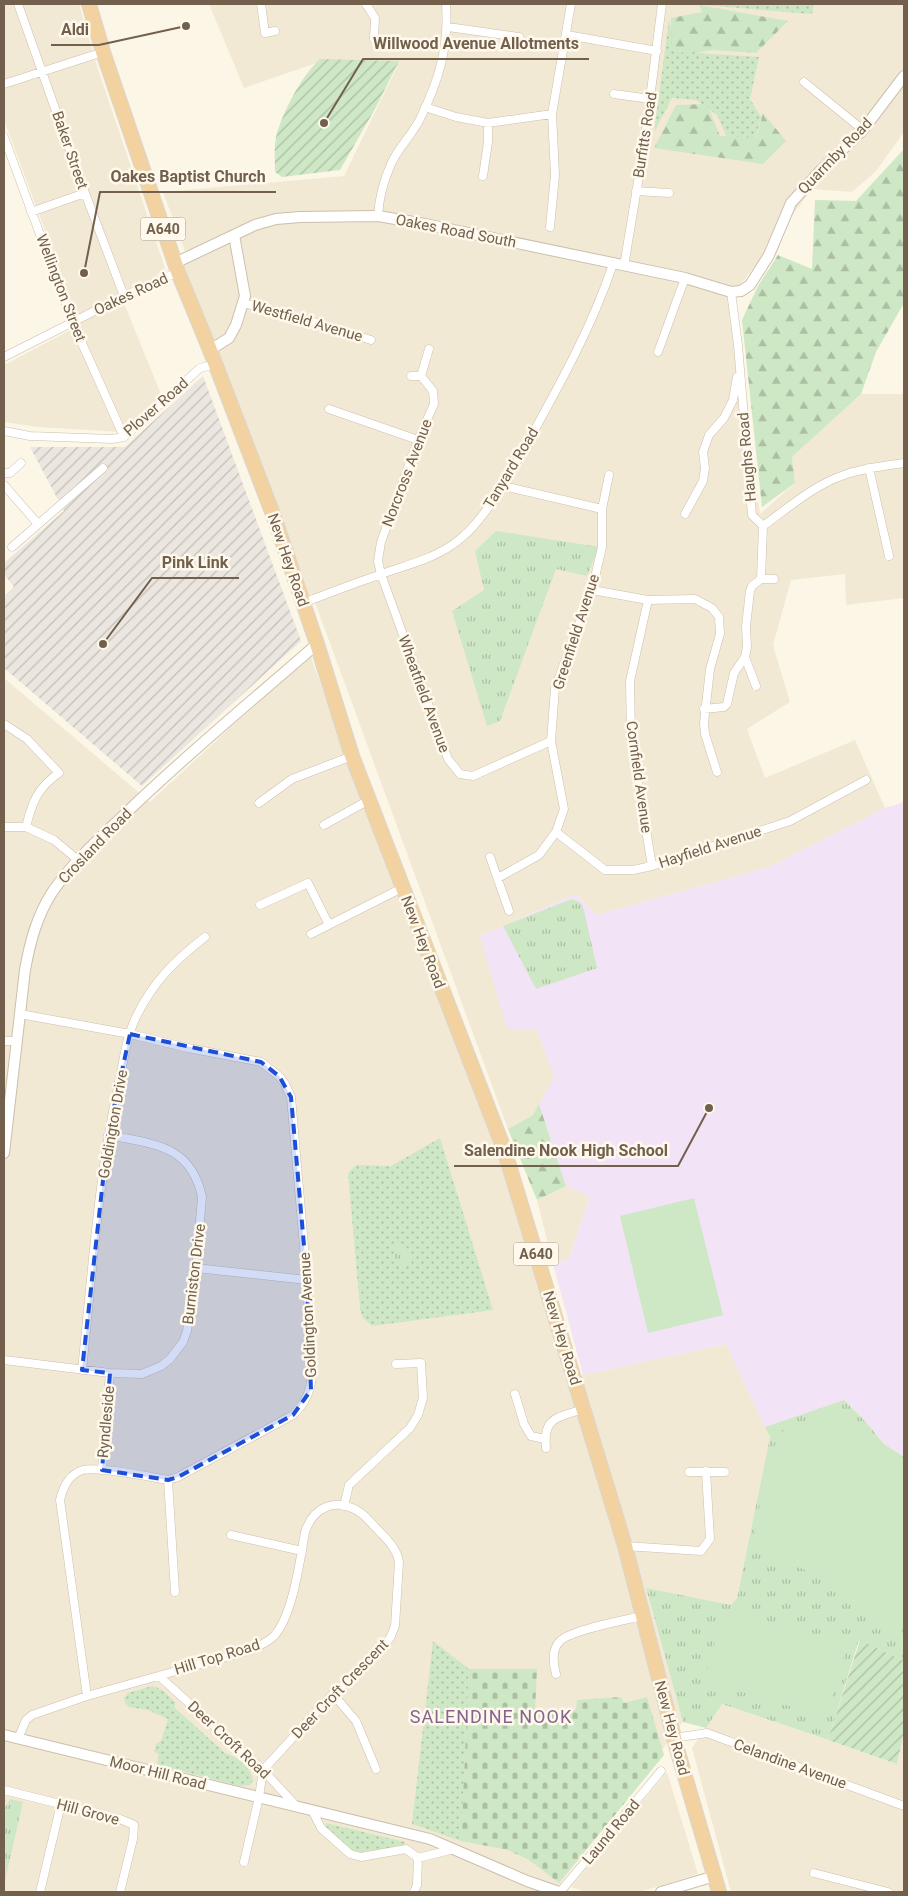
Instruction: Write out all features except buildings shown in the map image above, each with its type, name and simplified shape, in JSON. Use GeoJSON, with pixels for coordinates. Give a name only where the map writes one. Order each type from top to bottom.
{"type":"FeatureCollection","features":[{"type":"Feature","properties":{"kind":"highway","name":"New Hey Road"},"geometry":{"type":"LineString","coordinates":[[89,4],[103,52],[176,268],[216,364],[274,518],[317,644],[352,756],[504,1149],[625,1546],[674,1738],[719,1892]]}},
{"type":"Feature","properties":{"kind":"street","name":"Baker Street"},"geometry":{"type":"LineString","coordinates":[[18,4],[85,193],[124,296]]}},
{"type":"Feature","properties":{"kind":"street"},"geometry":{"type":"LineString","coordinates":[[261,4],[264,33],[275,31]]}},
{"type":"Feature","properties":{"kind":"street"},"geometry":{"type":"LineString","coordinates":[[366,4],[375,18],[374,40]]}},
{"type":"Feature","properties":{"kind":"street"},"geometry":{"type":"LineString","coordinates":[[378,216],[379,198],[391,163],[420,120],[435,86],[444,57],[448,27],[446,4]]}},
{"type":"Feature","properties":{"kind":"street"},"geometry":{"type":"LineString","coordinates":[[550,227],[554,175],[552,114],[571,4]]}},
{"type":"Feature","properties":{"kind":"street","name":"Burfitts Road"},"geometry":{"type":"LineString","coordinates":[[624,266],[657,51],[662,4]]}},
{"type":"Feature","properties":{"kind":"street"},"geometry":{"type":"LineString","coordinates":[[448,27],[519,37]]}},
{"type":"Feature","properties":{"kind":"street"},"geometry":{"type":"LineString","coordinates":[[567,35],[657,51]]}},
{"type":"Feature","properties":{"kind":"street"},"geometry":{"type":"LineString","coordinates":[[4,84],[103,52]]}},
{"type":"Feature","properties":{"kind":"street","name":"Quarmby Road"},"geometry":{"type":"LineString","coordinates":[[736,292],[750,285],[769,255],[791,203],[818,173],[863,130],[904,76]]}},
{"type":"Feature","properties":{"kind":"street"},"geometry":{"type":"LineString","coordinates":[[804,82],[863,130]]}},
{"type":"Feature","properties":{"kind":"street"},"geometry":{"type":"LineString","coordinates":[[614,94],[650,99]]}},
{"type":"Feature","properties":{"kind":"street"},"geometry":{"type":"LineString","coordinates":[[425,106],[456,117],[488,123],[552,114]]}},
{"type":"Feature","properties":{"kind":"street"},"geometry":{"type":"LineString","coordinates":[[482,176],[488,142],[488,123]]}},
{"type":"Feature","properties":{"kind":"street","name":"Wellington Street"},"geometry":{"type":"LineString","coordinates":[[4,137],[72,321],[124,437]]}},
{"type":"Feature","properties":{"kind":"street"},"geometry":{"type":"LineString","coordinates":[[636,191],[669,193]]}},
{"type":"Feature","properties":{"kind":"street"},"geometry":{"type":"LineString","coordinates":[[31,212],[85,193]]}},
{"type":"Feature","properties":{"kind":"street","name":"Oakes Road South"},"geometry":{"type":"LineString","coordinates":[[176,268],[198,252],[255,225],[276,219],[378,216],[685,278],[736,292]]}},
{"type":"Feature","properties":{"kind":"street"},"geometry":{"type":"LineString","coordinates":[[210,350],[229,338],[236,325],[245,296],[234,235]]}},
{"type":"Feature","properties":{"kind":"street","name":"Tanyard Road"},"geometry":{"type":"LineString","coordinates":[[303,603],[428,559],[453,544],[478,520],[503,486],[570,367],[613,264]]}},
{"type":"Feature","properties":{"kind":"street","name":"Oakes Road"},"geometry":{"type":"LineString","coordinates":[[4,357],[176,268]]}},
{"type":"Feature","properties":{"kind":"street"},"geometry":{"type":"LineString","coordinates":[[658,352],[685,278]]}},
{"type":"Feature","properties":{"kind":"street","name":"Haughs Road"},"geometry":{"type":"LineString","coordinates":[[736,292],[738,345],[752,515],[763,526],[821,486],[844,475],[869,468],[904,463]]}},
{"type":"Feature","properties":{"kind":"street","name":"Westfield Avenue"},"geometry":{"type":"LineString","coordinates":[[243,303],[304,319],[371,340]]}},
{"type":"Feature","properties":{"kind":"street","name":"Haughs Road"},"geometry":{"type":"LineString","coordinates":[[685,514],[703,482],[705,468],[703,452],[709,435],[724,418],[733,400],[737,382],[738,345]]}},
{"type":"Feature","properties":{"kind":"street"},"geometry":{"type":"LineString","coordinates":[[410,376],[421,376],[429,349]]}},
{"type":"Feature","properties":{"kind":"street","name":"Plover Road"},"geometry":{"type":"LineString","coordinates":[[4,431],[30,436],[112,439],[124,437],[200,368],[216,364]]}},
{"type":"Feature","properties":{"kind":"street","name":"Norcross Avenue"},"geometry":{"type":"LineString","coordinates":[[381,574],[378,561],[382,542],[418,440],[434,404],[433,391],[421,376]]}},
{"type":"Feature","properties":{"kind":"street"},"geometry":{"type":"LineString","coordinates":[[329,409],[418,440]]}},
{"type":"Feature","properties":{"kind":"street"},"geometry":{"type":"LineString","coordinates":[[4,473],[10,473],[21,464]]}},
{"type":"Feature","properties":{"kind":"street"},"geometry":{"type":"LineString","coordinates":[[12,547],[103,468]]}},
{"type":"Feature","properties":{"kind":"street"},"geometry":{"type":"LineString","coordinates":[[869,468],[889,556]]}},
{"type":"Feature","properties":{"kind":"street","name":"Greenfield Avenue"},"geometry":{"type":"LineString","coordinates":[[498,878],[539,855],[556,832],[564,809],[551,741],[555,688],[592,590],[602,547],[602,509],[609,475]]}},
{"type":"Feature","properties":{"kind":"street"},"geometry":{"type":"LineString","coordinates":[[4,485],[38,524]]}},
{"type":"Feature","properties":{"kind":"street"},"geometry":{"type":"LineString","coordinates":[[503,486],[602,509]]}},
{"type":"Feature","properties":{"kind":"street"},"geometry":{"type":"LineString","coordinates":[[761,579],[763,526]]}},
{"type":"Feature","properties":{"kind":"street","name":"Wheatfield Avenue"},"geometry":{"type":"LineString","coordinates":[[381,574],[448,759],[460,774],[473,776],[551,741]]}},
{"type":"Feature","properties":{"kind":"street"},"geometry":{"type":"LineString","coordinates":[[704,709],[724,707],[727,704],[734,673],[745,657],[750,591],[752,586],[761,579],[774,579]]}},
{"type":"Feature","properties":{"kind":"street"},"geometry":{"type":"LineString","coordinates":[[592,590],[648,600],[695,599],[712,608],[719,616],[720,634],[710,668],[704,709],[705,734],[716,772]]}},
{"type":"Feature","properties":{"kind":"street","name":"Cornfield Avenue"},"geometry":{"type":"LineString","coordinates":[[648,600],[630,681],[630,739],[652,866]]}},
{"type":"Feature","properties":{"kind":"street","name":"Crosland Road"},"geometry":{"type":"LineString","coordinates":[[4,1153],[25,970],[30,942],[53,891],[78,860],[157,784],[317,644]]}},
{"type":"Feature","properties":{"kind":"street"},"geometry":{"type":"LineString","coordinates":[[745,657],[756,686]]}},
{"type":"Feature","properties":{"kind":"street"},"geometry":{"type":"LineString","coordinates":[[4,724],[26,739],[58,773],[47,781],[32,804],[26,827]]}},
{"type":"Feature","properties":{"kind":"street"},"geometry":{"type":"LineString","coordinates":[[259,803],[292,778],[352,756]]}},
{"type":"Feature","properties":{"kind":"street","name":"Hayfield Avenue"},"geometry":{"type":"LineString","coordinates":[[556,832],[606,870],[632,870],[652,866],[790,821],[866,780]]}},
{"type":"Feature","properties":{"kind":"street"},"geometry":{"type":"LineString","coordinates":[[324,825],[368,800]]}},
{"type":"Feature","properties":{"kind":"street"},"geometry":{"type":"LineString","coordinates":[[4,827],[26,827],[54,840],[78,860]]}},
{"type":"Feature","properties":{"kind":"street"},"geometry":{"type":"LineString","coordinates":[[490,857],[509,911]]}},
{"type":"Feature","properties":{"kind":"street"},"geometry":{"type":"LineString","coordinates":[[260,905],[308,883],[329,925]]}},
{"type":"Feature","properties":{"kind":"street"},"geometry":{"type":"LineString","coordinates":[[311,934],[402,888]]}},
{"type":"Feature","properties":{"kind":"street","name":"Goldington Drive"},"geometry":{"type":"LineString","coordinates":[[82,1370],[108,1135],[130,1034],[136,1018],[154,986],[179,957],[205,937]]}},
{"type":"Feature","properties":{"kind":"street","name":"Goldington Avenue"},"geometry":{"type":"LineString","coordinates":[[20,1014],[130,1034],[188,1048],[261,1062],[282,1080],[291,1097],[307,1280],[312,1376],[311,1390],[304,1403],[294,1415],[178,1477],[168,1480]]}},
{"type":"Feature","properties":{"kind":"street"},"geometry":{"type":"LineString","coordinates":[[4,1041],[17,1041]]}},
{"type":"Feature","properties":{"kind":"street","name":"Burniston Drive"},"geometry":{"type":"LineString","coordinates":[[4,1360],[110,1373],[142,1374],[165,1363],[183,1342],[187,1331],[196,1268],[202,1197],[196,1177],[188,1164],[179,1155],[161,1146],[108,1135]]}},
{"type":"Feature","properties":{"kind":"street"},"geometry":{"type":"LineString","coordinates":[[196,1268],[307,1280]]}},
{"type":"Feature","properties":{"kind":"street"},"geometry":{"type":"LineString","coordinates":[[344,1506],[349,1485],[410,1428],[418,1415],[423,1398],[421,1363],[396,1364]]}},
{"type":"Feature","properties":{"kind":"street","name":"Ryndleside"},"geometry":{"type":"LineString","coordinates":[[102,1470],[110,1373]]}},
{"type":"Feature","properties":{"kind":"street"},"geometry":{"type":"LineString","coordinates":[[515,1394],[524,1424],[531,1436],[545,1439]]}},
{"type":"Feature","properties":{"kind":"street"},"geometry":{"type":"LineString","coordinates":[[546,1448],[544,1432],[552,1420],[583,1409]]}},
{"type":"Feature","properties":{"kind":"street"},"geometry":{"type":"LineString","coordinates":[[87,1696],[60,1500],[63,1488],[70,1477],[83,1470],[102,1470],[168,1480],[175,1592]]}},
{"type":"Feature","properties":{"kind":"street"},"geometry":{"type":"LineString","coordinates":[[625,1546],[702,1551],[710,1539],[706,1471]]}},
{"type":"Feature","properties":{"kind":"street"},"geometry":{"type":"LineString","coordinates":[[689,1472],[725,1472]]}},
{"type":"Feature","properties":{"kind":"street","name":"Hill Top Road"},"geometry":{"type":"LineString","coordinates":[[18,1740],[26,1720],[32,1715],[87,1696],[251,1650],[274,1636],[281,1627],[288,1611],[308,1523],[320,1509],[344,1506]]}},
{"type":"Feature","properties":{"kind":"street","name":"Deer Croft Crescent"},"geometry":{"type":"LineString","coordinates":[[263,1770],[333,1694],[380,1651],[390,1638],[395,1626],[398,1554],[358,1511],[344,1506]]}},
{"type":"Feature","properties":{"kind":"street"},"geometry":{"type":"LineString","coordinates":[[231,1535],[302,1551]]}},
{"type":"Feature","properties":{"kind":"street"},"geometry":{"type":"LineString","coordinates":[[556,1674],[553,1659],[554,1652],[560,1641],[572,1634],[642,1616]]}},
{"type":"Feature","properties":{"kind":"street","name":"Deer Croft Road"},"geometry":{"type":"LineString","coordinates":[[159,1676],[263,1770],[297,1806]]}},
{"type":"Feature","properties":{"kind":"street"},"geometry":{"type":"LineString","coordinates":[[333,1694],[356,1721],[376,1769]]}},
{"type":"Feature","properties":{"kind":"street","name":"Celandine Avenue"},"geometry":{"type":"LineString","coordinates":[[674,1738],[707,1733],[904,1806]]}},
{"type":"Feature","properties":{"kind":"street","name":"Moor Hill Road"},"geometry":{"type":"LineString","coordinates":[[4,1735],[18,1740],[430,1839],[527,1881],[560,1892]]}},
{"type":"Feature","properties":{"kind":"street"},"geometry":{"type":"LineString","coordinates":[[244,1862],[259,1797],[263,1770]]}},
{"type":"Feature","properties":{"kind":"street","name":"Laund Road"},"geometry":{"type":"LineString","coordinates":[[560,1892],[661,1771]]}},
{"type":"Feature","properties":{"kind":"street","name":"Hill Grove"},"geometry":{"type":"LineString","coordinates":[[4,1790],[120,1819],[134,1825],[133,1840],[120,1892]]}},
{"type":"Feature","properties":{"kind":"street"},"geometry":{"type":"LineString","coordinates":[[40,1892],[61,1804]]}},
{"type":"Feature","properties":{"kind":"street"},"geometry":{"type":"LineString","coordinates":[[312,1810],[321,1828],[350,1854],[361,1856],[406,1850],[418,1858],[456,1849]]}},
{"type":"Feature","properties":{"kind":"street"},"geometry":{"type":"LineString","coordinates":[[414,1892],[417,1886],[418,1858]]}},
{"type":"Feature","properties":{"kind":"street"},"geometry":{"type":"LineString","coordinates":[[814,1874],[888,1892]]}},
{"type":"Feature","properties":{"kind":"street"},"geometry":{"type":"LineString","coordinates":[[661,1892],[715,1876]]}},
{"type":"Feature","properties":{"kind":"highlighted area"},"geometry":{"type":"Polygon","coordinates":[[[130,1034],[261,1062],[279,1076],[291,1097],[307,1280],[311,1390],[293,1415],[178,1477],[168,1480],[102,1470],[110,1373],[82,1370],[108,1135],[130,1034]]]}},
{"type":"Feature","properties":{"kind":"shaded area"},"geometry":{"type":"Polygon","coordinates":[[[4,4],[79,4],[97,66],[165,268],[124,303],[162,397],[122,432],[38,427],[4,422],[4,365],[80,325],[4,120],[4,4]]]}},
{"type":"Feature","properties":{"kind":"shaded area"},"geometry":{"type":"Polygon","coordinates":[[[209,4],[904,4],[904,132],[876,171],[852,192],[812,189],[735,292],[760,514],[795,483],[792,457],[861,394],[904,394],[904,598],[846,605],[845,574],[791,580],[773,645],[790,702],[747,729],[765,778],[855,740],[885,808],[769,867],[596,915],[576,894],[480,936],[537,1030],[555,1077],[533,1115],[508,1129],[312,594],[306,596],[184,265],[189,262],[163,192],[344,176],[397,67],[325,60],[244,88],[209,4]]]}},
{"type":"Feature","properties":{"kind":"shaded area"},"geometry":{"type":"Polygon","coordinates":[[[203,376],[301,641],[142,786],[4,668],[4,597],[14,587],[4,574],[4,563],[64,511],[30,447],[125,447],[203,376]]]}},
{"type":"Feature","properties":{"kind":"shaded area"},"geometry":{"type":"Polygon","coordinates":[[[311,657],[367,815],[500,1151],[566,1381],[583,1375],[726,1344],[770,1437],[737,1598],[731,1605],[646,1589],[683,1722],[554,1892],[4,1892],[4,678],[150,802],[235,723],[311,657]]]}},
{"type":"Feature","properties":{"kind":"shaded area"},"geometry":{"type":"Polygon","coordinates":[[[904,802],[904,1457],[884,1444],[844,1400],[765,1427],[726,1344],[583,1375],[553,1264],[570,1259],[590,1197],[566,1186],[539,1104],[554,1077],[537,1030],[507,1029],[480,936],[576,894],[596,915],[769,867],[885,808],[904,802]]]}},
{"type":"Feature","properties":{"kind":"shaded area"},"geometry":{"type":"Polygon","coordinates":[[[566,1186],[590,1197],[570,1259],[553,1264],[537,1200],[566,1186]]]}},
{"type":"Feature","properties":{"kind":"shaded area"},"geometry":{"type":"Polygon","coordinates":[[[722,1704],[897,1764],[904,1732],[904,1892],[731,1892],[692,1748],[722,1704]]]}},
{"type":"Feature","properties":{"kind":"shaded area"},"geometry":{"type":"Polygon","coordinates":[[[667,1772],[698,1874],[640,1892],[587,1892],[571,1887],[667,1772]]]}},
{"type":"Feature","properties":{"kind":"green space"},"geometry":{"type":"Polygon","coordinates":[[[702,4],[814,4],[812,14],[702,4]]]}},
{"type":"Feature","properties":{"kind":"green space"},"geometry":{"type":"Polygon","coordinates":[[[699,5],[788,21],[756,53],[712,50],[686,55],[672,45],[671,18],[702,12],[699,5]]]}},
{"type":"Feature","properties":{"kind":"green space"},"geometry":{"type":"Polygon","coordinates":[[[669,20],[680,52],[759,57],[750,99],[761,117],[754,144],[729,142],[717,115],[696,100],[672,98],[654,132],[669,20]]]}},
{"type":"Feature","properties":{"kind":"green space"},"geometry":{"type":"Polygon","coordinates":[[[320,59],[399,61],[375,109],[340,170],[282,177],[275,172],[275,145],[279,127],[300,84],[320,59]]]}},
{"type":"Feature","properties":{"kind":"green space"},"geometry":{"type":"Polygon","coordinates":[[[707,104],[720,136],[756,138],[763,113],[786,141],[763,164],[654,148],[676,105],[707,104]]]}},
{"type":"Feature","properties":{"kind":"green space"},"geometry":{"type":"Polygon","coordinates":[[[904,149],[904,303],[876,352],[861,394],[792,457],[795,483],[762,507],[742,320],[758,286],[778,255],[812,269],[815,200],[856,201],[904,149]]]}},
{"type":"Feature","properties":{"kind":"green space"},"geometry":{"type":"Polygon","coordinates":[[[496,531],[599,547],[587,576],[556,569],[500,721],[487,726],[452,611],[484,590],[475,551],[496,531]]]}},
{"type":"Feature","properties":{"kind":"green space"},"geometry":{"type":"Polygon","coordinates":[[[572,899],[581,903],[584,911],[597,968],[536,989],[503,926],[572,899]]]}},
{"type":"Feature","properties":{"kind":"green space"},"geometry":{"type":"Polygon","coordinates":[[[564,953],[567,965],[560,968],[555,957],[564,953]]]}},
{"type":"Feature","properties":{"kind":"green space"},"geometry":{"type":"Polygon","coordinates":[[[539,1104],[566,1186],[537,1200],[508,1129],[533,1115],[539,1104]]]}},
{"type":"Feature","properties":{"kind":"green space"},"geometry":{"type":"Polygon","coordinates":[[[440,1138],[493,1310],[372,1326],[362,1317],[360,1308],[348,1173],[356,1165],[391,1166],[440,1138]]]}},
{"type":"Feature","properties":{"kind":"green space"},"geometry":{"type":"Polygon","coordinates":[[[694,1198],[723,1315],[648,1333],[620,1216],[694,1198]]]}},
{"type":"Feature","properties":{"kind":"green space"},"geometry":{"type":"Polygon","coordinates":[[[396,1245],[411,1249],[412,1262],[405,1268],[394,1261],[396,1245]]]}},
{"type":"Feature","properties":{"kind":"green space"},"geometry":{"type":"Polygon","coordinates":[[[844,1400],[884,1444],[904,1457],[904,1661],[859,1640],[828,1740],[722,1704],[706,1728],[683,1722],[646,1588],[731,1605],[737,1598],[770,1437],[765,1427],[844,1400]]]}},
{"type":"Feature","properties":{"kind":"green space"},"geometry":{"type":"Polygon","coordinates":[[[839,1410],[860,1431],[878,1454],[904,1468],[904,1628],[869,1614],[851,1603],[835,1581],[757,1552],[753,1544],[769,1451],[790,1424],[808,1421],[839,1410]]]}},
{"type":"Feature","properties":{"kind":"green space"},"geometry":{"type":"Polygon","coordinates":[[[724,1610],[847,1646],[827,1717],[704,1681],[724,1610]]]}},
{"type":"Feature","properties":{"kind":"green space"},"geometry":{"type":"Polygon","coordinates":[[[860,1640],[904,1661],[904,1732],[897,1764],[828,1740],[860,1640]]]}},
{"type":"Feature","properties":{"kind":"green space"},"geometry":{"type":"Polygon","coordinates":[[[433,1641],[469,1669],[461,1841],[412,1824],[433,1641]]]}},
{"type":"Feature","properties":{"kind":"green space"},"geometry":{"type":"Polygon","coordinates":[[[469,1669],[537,1669],[535,1711],[576,1710],[577,1700],[621,1697],[624,1703],[647,1697],[664,1755],[559,1883],[529,1860],[508,1850],[461,1841],[469,1669]]]}},
{"type":"Feature","properties":{"kind":"green space"},"geometry":{"type":"Polygon","coordinates":[[[152,1686],[161,1689],[175,1702],[175,1708],[226,1754],[243,1764],[252,1777],[253,1781],[250,1785],[240,1786],[157,1765],[159,1754],[154,1752],[156,1744],[161,1741],[168,1719],[148,1710],[129,1707],[125,1703],[124,1698],[128,1693],[152,1686]]]}},
{"type":"Feature","properties":{"kind":"green space"},"geometry":{"type":"Polygon","coordinates":[[[10,1799],[23,1802],[4,1885],[4,1810],[10,1799]]]}},
{"type":"Feature","properties":{"kind":"green space"},"geometry":{"type":"Polygon","coordinates":[[[326,1823],[405,1842],[404,1846],[361,1852],[351,1850],[325,1828],[326,1823]]]}},
{"type":"Feature","properties":{"kind":"place","name":"Aldi"},"geometry":{"type":"Point","coordinates":[186,26]}},
{"type":"Feature","properties":{"kind":"place","name":"Willwood Avenue Allotments"},"geometry":{"type":"Point","coordinates":[324,123]}},
{"type":"Feature","properties":{"kind":"place","name":"Oakes Baptist Church"},"geometry":{"type":"Point","coordinates":[84,273]}},
{"type":"Feature","properties":{"kind":"place","name":"Pink Link"},"geometry":{"type":"Point","coordinates":[103,644]}},
{"type":"Feature","properties":{"kind":"place","name":"Salendine Nook High School"},"geometry":{"type":"Point","coordinates":[709,1108]}},
{"type":"Feature","properties":{"kind":"district","name":"SALENDINE NOOK"},"geometry":{"type":"Point","coordinates":[491,1716]}}]}
